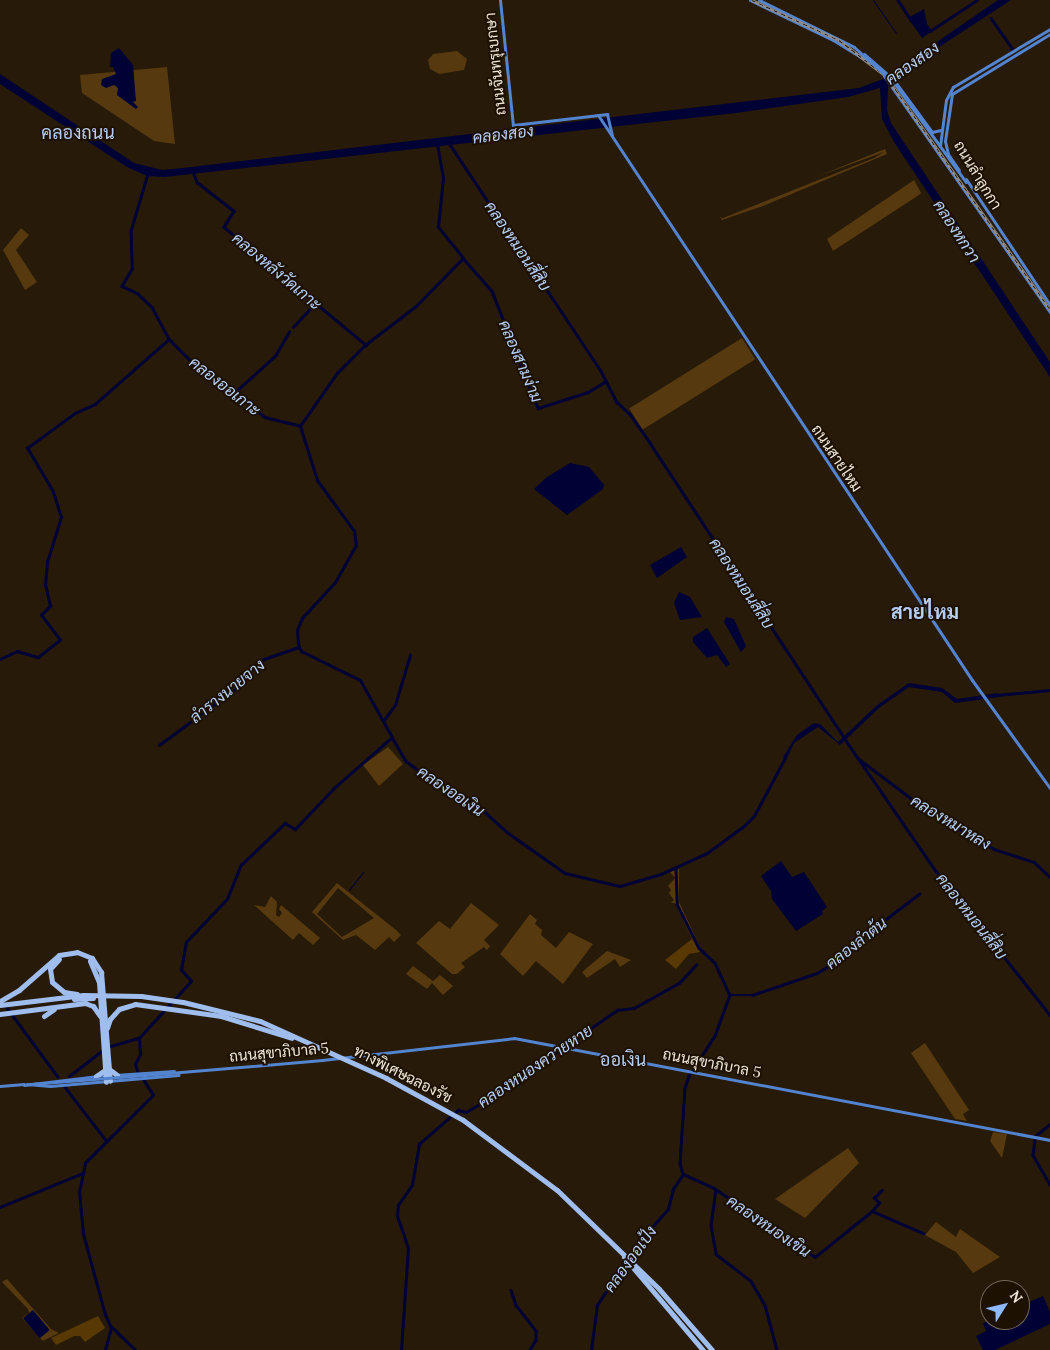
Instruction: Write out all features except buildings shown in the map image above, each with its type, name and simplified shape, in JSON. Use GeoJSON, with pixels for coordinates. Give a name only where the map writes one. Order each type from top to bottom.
{"type":"FeatureCollection","features":[{"type":"Feature","properties":{"kind":"highway"},"geometry":{"type":"LineString","coordinates":[[0,1005],[64,953],[77,952],[92,958],[101,972],[107,1075]]}},
{"type":"Feature","properties":{"kind":"highway"},"geometry":{"type":"LineString","coordinates":[[83,995],[60,990],[50,973],[61,957],[70,954],[83,956],[97,972],[102,1026]]}},
{"type":"Feature","properties":{"kind":"highway","name":"ทางพิเศษฉลองรัช"},"geometry":{"type":"LineString","coordinates":[[0,1005],[83,995],[166,999],[226,1010],[260,1021],[312,1043],[444,1108],[505,1148],[557,1190],[653,1282],[712,1350]]}},
{"type":"Feature","properties":{"kind":"highway","name":"ทางพิเศษฉลองรัช"},"geometry":{"type":"LineString","coordinates":[[0,1005],[60,1000],[141,999],[225,1013],[295,1039],[428,1102],[510,1155],[574,1208],[614,1246],[703,1350]]}},
{"type":"Feature","properties":{"kind":"highway"},"geometry":{"type":"LineString","coordinates":[[44,1013],[57,1008],[89,1004],[97,1010],[105,1039]]}},
{"type":"Feature","properties":{"kind":"highway"},"geometry":{"type":"LineString","coordinates":[[105,1039],[110,1019],[124,1006],[135,1004],[238,1021],[295,1039]]}},
{"type":"Feature","properties":{"kind":"highway"},"geometry":{"type":"LineString","coordinates":[[0,1014],[14,1012],[52,1013],[57,1008]]}},
{"type":"Feature","properties":{"kind":"highway"},"geometry":{"type":"LineString","coordinates":[[96,1079],[107,1075],[117,1077]]}},
{"type":"Feature","properties":{"kind":"main road","name":"ถนนจันทรุเบกษา"},"geometry":{"type":"LineString","coordinates":[[500,0],[513,125],[599,116]]}},
{"type":"Feature","properties":{"kind":"main road"},"geometry":{"type":"LineString","coordinates":[[750,0],[853,48]]}},
{"type":"Feature","properties":{"kind":"main road"},"geometry":{"type":"LineString","coordinates":[[759,0],[853,48]]}},
{"type":"Feature","properties":{"kind":"main road","name":"ถนนลำลูกกา"},"geometry":{"type":"LineString","coordinates":[[942,154],[941,130],[946,100],[953,87],[1050,29]]}},
{"type":"Feature","properties":{"kind":"main road","name":"ถนนลำลูกกา"},"geometry":{"type":"LineString","coordinates":[[983,207],[946,148],[944,131],[950,98],[965,85],[1050,34]]}},
{"type":"Feature","properties":{"kind":"main road","name":"ถนนลำลูกกา"},"geometry":{"type":"LineString","coordinates":[[853,48],[864,54],[900,91],[966,182],[1050,305]]}},
{"type":"Feature","properties":{"kind":"main road","name":"ถนนลำลูกกา"},"geometry":{"type":"LineString","coordinates":[[853,48],[886,78],[916,113],[933,141],[1050,312]]}},
{"type":"Feature","properties":{"kind":"main road"},"geometry":{"type":"LineString","coordinates":[[864,54],[888,73],[932,132],[937,140],[933,141]]}},
{"type":"Feature","properties":{"kind":"main road","name":"ถนนสายไหม"},"geometry":{"type":"LineString","coordinates":[[609,130],[607,115],[599,116],[982,695],[1050,788]]}},
{"type":"Feature","properties":{"kind":"main road"},"geometry":{"type":"LineString","coordinates":[[932,132],[937,133],[941,130]]}},
{"type":"Feature","properties":{"kind":"main road","name":"ถนนสุขาภิบาล 5"},"geometry":{"type":"LineString","coordinates":[[27,1084],[144,1078],[322,1060],[498,1037],[566,1047],[695,1071],[1050,1140]]}},
{"type":"Feature","properties":{"kind":"main road","name":"ถนนสุขาภิบาล 5"},"geometry":{"type":"LineString","coordinates":[[117,1077],[138,1073],[189,1072]]}},
{"type":"Feature","properties":{"kind":"main road","name":"ถนนสุขาภิบาล 5"},"geometry":{"type":"LineString","coordinates":[[0,1086],[96,1079],[107,1075],[144,1078]]}},
{"type":"Feature","properties":{"kind":"main road","name":"ถนนสุขาภิบาล 5"},"geometry":{"type":"LineString","coordinates":[[27,1084],[96,1079]]}},
{"type":"Feature","properties":{"kind":"shaded area"},"geometry":{"type":"Polygon","coordinates":[[[457,51],[467,59],[464,70],[439,74],[430,69],[428,60],[433,54],[457,51]]]}},
{"type":"Feature","properties":{"kind":"shaded area"},"geometry":{"type":"Polygon","coordinates":[[[167,67],[175,144],[154,141],[82,93],[80,75],[167,67]]]}},
{"type":"Feature","properties":{"kind":"shaded area"},"geometry":{"type":"Polygon","coordinates":[[[885,149],[887,154],[763,206],[722,220],[720,217],[723,218],[874,158],[884,152],[816,177],[885,149]]]}},
{"type":"Feature","properties":{"kind":"shaded area"},"geometry":{"type":"Polygon","coordinates":[[[914,180],[921,193],[919,195],[833,251],[827,239],[914,180]]]}},
{"type":"Feature","properties":{"kind":"shaded area"},"geometry":{"type":"Polygon","coordinates":[[[21,228],[29,235],[16,250],[37,282],[25,290],[3,250],[21,228]]]}},
{"type":"Feature","properties":{"kind":"shaded area"},"geometry":{"type":"Polygon","coordinates":[[[742,338],[755,359],[642,430],[629,408],[742,338]]]}},
{"type":"Feature","properties":{"kind":"shaded area"},"geometry":{"type":"Polygon","coordinates":[[[388,747],[403,764],[379,786],[363,765],[388,747]]]}},
{"type":"Feature","properties":{"kind":"shaded area"},"geometry":{"type":"Polygon","coordinates":[[[679,869],[679,902],[700,947],[711,960],[694,943],[675,903],[671,903],[674,900],[669,893],[671,890],[668,886],[675,878],[670,872],[679,869]]]}},
{"type":"Feature","properties":{"kind":"shaded area"},"geometry":{"type":"Polygon","coordinates":[[[337,883],[401,935],[394,942],[389,937],[375,950],[356,935],[343,940],[312,912],[337,883]],[[338,888],[317,914],[342,937],[374,918],[338,888]]]}},
{"type":"Feature","properties":{"kind":"shaded area"},"geometry":{"type":"Polygon","coordinates":[[[271,896],[277,902],[276,915],[279,917],[282,913],[279,909],[281,905],[320,938],[313,945],[299,933],[293,940],[254,905],[265,907],[271,896]]]}},
{"type":"Feature","properties":{"kind":"shaded area"},"geometry":{"type":"Polygon","coordinates":[[[471,903],[499,925],[484,940],[490,946],[487,950],[484,947],[461,963],[465,967],[457,974],[452,974],[416,943],[439,921],[450,929],[471,903]]]}},
{"type":"Feature","properties":{"kind":"shaded area"},"geometry":{"type":"Polygon","coordinates":[[[530,914],[537,920],[535,924],[542,930],[541,935],[556,948],[569,932],[593,944],[563,984],[536,961],[523,976],[500,954],[530,914]]]}},
{"type":"Feature","properties":{"kind":"shaded area"},"geometry":{"type":"Polygon","coordinates":[[[692,939],[700,952],[689,954],[676,969],[665,960],[692,939]]]}},
{"type":"Feature","properties":{"kind":"shaded area"},"geometry":{"type":"Polygon","coordinates":[[[607,951],[631,960],[620,967],[615,959],[587,978],[582,972],[607,951]]]}},
{"type":"Feature","properties":{"kind":"shaded area"},"geometry":{"type":"Polygon","coordinates":[[[413,966],[433,981],[440,975],[453,986],[443,995],[432,983],[427,989],[406,974],[413,966]]]}},
{"type":"Feature","properties":{"kind":"shaded area"},"geometry":{"type":"Polygon","coordinates":[[[925,1043],[969,1110],[963,1114],[967,1121],[955,1119],[911,1053],[925,1043]]]}},
{"type":"Feature","properties":{"kind":"shaded area"},"geometry":{"type":"Polygon","coordinates":[[[993,1132],[1007,1134],[1002,1158],[990,1141],[993,1132]]]}},
{"type":"Feature","properties":{"kind":"shaded area"},"geometry":{"type":"Polygon","coordinates":[[[848,1148],[859,1163],[805,1218],[775,1199],[848,1148]]]}},
{"type":"Feature","properties":{"kind":"shaded area"},"geometry":{"type":"Polygon","coordinates":[[[936,1222],[956,1237],[960,1229],[1000,1257],[973,1273],[956,1252],[925,1235],[936,1222]]]}},
{"type":"Feature","properties":{"kind":"shaded area"},"geometry":{"type":"Polygon","coordinates":[[[7,1279],[51,1329],[59,1333],[43,1341],[22,1318],[29,1313],[28,1309],[2,1282],[7,1279]]]}},
{"type":"Feature","properties":{"kind":"shaded area"},"geometry":{"type":"Polygon","coordinates":[[[98,1316],[105,1328],[85,1342],[80,1336],[74,1336],[56,1345],[51,1338],[98,1316]]]}},
{"type":"Feature","properties":{"kind":"water"},"geometry":{"type":"Polygon","coordinates":[[[998,0],[1011,0],[893,77],[888,87],[887,110],[891,123],[1050,362],[1050,377],[894,142],[882,119],[880,88],[848,97],[736,113],[164,177],[147,176],[127,167],[0,84],[0,74],[134,163],[162,170],[859,88],[883,79],[998,0]]]}},
{"type":"Feature","properties":{"kind":"water"},"geometry":{"type":"Polygon","coordinates":[[[924,9],[927,24],[932,31],[922,38],[908,18],[924,9]]]}},
{"type":"Feature","properties":{"kind":"water"},"geometry":{"type":"Polygon","coordinates":[[[119,48],[133,65],[136,101],[133,102],[138,107],[136,109],[117,95],[118,88],[114,85],[106,88],[101,85],[102,79],[116,74],[113,67],[110,67],[111,53],[119,48]]]}},
{"type":"Feature","properties":{"kind":"water"},"geometry":{"type":"Polygon","coordinates":[[[570,463],[589,467],[604,485],[603,489],[567,515],[534,489],[547,477],[570,463]]]}},
{"type":"Feature","properties":{"kind":"water"},"geometry":{"type":"Polygon","coordinates":[[[681,547],[687,557],[657,578],[650,565],[681,547]]]}},
{"type":"Feature","properties":{"kind":"water"},"geometry":{"type":"Polygon","coordinates":[[[679,592],[690,597],[702,617],[680,620],[674,603],[679,592]]]}},
{"type":"Feature","properties":{"kind":"water"},"geometry":{"type":"Polygon","coordinates":[[[726,617],[734,619],[746,646],[741,652],[724,622],[726,617]]]}},
{"type":"Feature","properties":{"kind":"water"},"geometry":{"type":"Polygon","coordinates":[[[707,628],[730,664],[726,667],[717,655],[707,658],[693,642],[693,637],[707,628]]]}},
{"type":"Feature","properties":{"kind":"water"},"geometry":{"type":"Polygon","coordinates":[[[909,683],[942,688],[957,699],[998,693],[999,697],[955,703],[942,692],[909,687],[879,708],[840,745],[818,727],[794,743],[786,760],[783,757],[797,735],[814,723],[820,724],[838,742],[876,706],[909,683]]]}},
{"type":"Feature","properties":{"kind":"water"},"geometry":{"type":"Polygon","coordinates":[[[781,861],[792,877],[804,872],[827,907],[822,911],[823,914],[796,931],[772,899],[771,891],[761,876],[781,861]]]}},
{"type":"Feature","properties":{"kind":"water"},"geometry":{"type":"Polygon","coordinates":[[[1043,1296],[1050,1312],[1050,1324],[995,1350],[983,1350],[976,1336],[986,1330],[1030,1330],[1030,1302],[1043,1296]]]}},
{"type":"Feature","properties":{"kind":"water"},"geometry":{"type":"Polygon","coordinates":[[[33,1310],[50,1330],[40,1338],[23,1318],[33,1310]]]}},
{"type":"Feature","properties":{"kind":"waterway"},"geometry":{"type":"LineString","coordinates":[[873,0],[896,33]]}},
{"type":"Feature","properties":{"kind":"waterway"},"geometry":{"type":"LineString","coordinates":[[898,0],[911,20]]}},
{"type":"Feature","properties":{"kind":"waterway","name":"คลองสอง"},"geometry":{"type":"LineString","coordinates":[[930,31],[977,0]]}},
{"type":"Feature","properties":{"kind":"waterway"},"geometry":{"type":"LineString","coordinates":[[991,18],[1013,50]]}},
{"type":"Feature","properties":{"kind":"waterway","name":"คลองหมอนสี่สิบ"},"geometry":{"type":"LineString","coordinates":[[449,143],[601,371],[617,402],[630,414],[650,443],[858,758],[936,871],[1050,1015]]}},
{"type":"Feature","properties":{"kind":"waterway","name":"คลองออเกาะ"},"geometry":{"type":"LineString","coordinates":[[148,174],[131,231],[132,269],[122,286],[137,293],[152,307],[169,339],[199,369],[235,392],[265,417],[300,426],[337,373],[365,345],[416,306],[463,258],[438,227],[443,178],[437,145]]}},
{"type":"Feature","properties":{"kind":"waterway","name":"คลองหลังวัดเกาะ"},"geometry":{"type":"LineString","coordinates":[[194,174],[197,182],[234,211],[224,227],[366,345]]}},
{"type":"Feature","properties":{"kind":"waterway","name":"คลองสามง่าม"},"geometry":{"type":"LineString","coordinates":[[463,258],[492,291],[538,408],[588,392],[606,381]]}},
{"type":"Feature","properties":{"kind":"waterway"},"geometry":{"type":"LineString","coordinates":[[293,327],[315,303]]}},
{"type":"Feature","properties":{"kind":"waterway"},"geometry":{"type":"LineString","coordinates":[[235,392],[275,356],[289,332]]}},
{"type":"Feature","properties":{"kind":"waterway"},"geometry":{"type":"LineString","coordinates":[[0,659],[17,651],[38,657],[60,640],[41,615],[50,606],[45,585],[47,562],[61,517],[52,490],[27,448],[75,413],[95,404],[169,339]]}},
{"type":"Feature","properties":{"kind":"waterway","name":"คลองออเงิน"},"geometry":{"type":"LineString","coordinates":[[300,426],[317,480],[354,531],[356,545],[335,582],[302,618],[297,630],[298,644],[301,651],[360,680],[392,737]]}},
{"type":"Feature","properties":{"kind":"waterway","name":"ลำรางนายจาง"},"geometry":{"type":"LineString","coordinates":[[159,745],[234,690],[246,672],[264,659],[299,647]]}},
{"type":"Feature","properties":{"kind":"waterway"},"geometry":{"type":"LineString","coordinates":[[384,720],[395,705],[410,655]]}},
{"type":"Feature","properties":{"kind":"waterway"},"geometry":{"type":"LineString","coordinates":[[997,695],[1050,690]]}},
{"type":"Feature","properties":{"kind":"waterway","name":"คลองออเงิน"},"geometry":{"type":"LineString","coordinates":[[107,1047],[139,1038],[191,981],[181,970],[186,942],[227,899],[241,865],[285,823],[295,829],[334,788],[392,737],[406,761],[430,779],[476,804],[507,832],[565,873],[620,886],[661,874],[707,853],[744,826],[754,816],[785,758]]}},
{"type":"Feature","properties":{"kind":"waterway","name":"คลองหมาหลง"},"geometry":{"type":"LineString","coordinates":[[859,759],[916,802],[940,814],[968,835],[994,849],[1034,862],[1050,877]]}},
{"type":"Feature","properties":{"kind":"waterway","name":"คลองหนองเขิน"},"geometry":{"type":"LineString","coordinates":[[676,868],[677,904],[699,948],[715,963],[730,995],[715,1036],[689,1076],[685,1088],[680,1163],[683,1174],[714,1188],[815,1257],[872,1211],[923,1233]]}},
{"type":"Feature","properties":{"kind":"waterway"},"geometry":{"type":"LineString","coordinates":[[349,890],[363,872]]}},
{"type":"Feature","properties":{"kind":"waterway","name":"คลองลำต้น"},"geometry":{"type":"LineString","coordinates":[[730,995],[752,995],[817,973],[837,961],[857,941],[919,894]]}},
{"type":"Feature","properties":{"kind":"waterway","name":"คลองหนองควายหาย"},"geometry":{"type":"LineString","coordinates":[[401,1350],[408,1248],[397,1216],[398,1205],[412,1185],[419,1144],[458,1110],[466,1112],[490,1098],[617,1010],[634,1008],[679,983],[696,965]]}},
{"type":"Feature","properties":{"kind":"waterway"},"geometry":{"type":"LineString","coordinates":[[5,1005],[58,1077]]}},
{"type":"Feature","properties":{"kind":"waterway"},"geometry":{"type":"LineString","coordinates":[[138,1074],[135,1064],[140,1054],[139,1038]]}},
{"type":"Feature","properties":{"kind":"waterway"},"geometry":{"type":"LineString","coordinates":[[69,1076],[103,1050]]}},
{"type":"Feature","properties":{"kind":"waterway"},"geometry":{"type":"LineString","coordinates":[[135,1350],[110,1326],[105,1315],[83,1234],[79,1192],[85,1163],[153,1095],[142,1078]]}},
{"type":"Feature","properties":{"kind":"waterway"},"geometry":{"type":"LineString","coordinates":[[65,1087],[106,1140]]}},
{"type":"Feature","properties":{"kind":"waterway"},"geometry":{"type":"LineString","coordinates":[[1036,1135],[1050,1124]]}},
{"type":"Feature","properties":{"kind":"waterway"},"geometry":{"type":"LineString","coordinates":[[1035,1139],[1033,1155],[1050,1185]]}},
{"type":"Feature","properties":{"kind":"waterway"},"geometry":{"type":"LineString","coordinates":[[0,1207],[83,1173]]}},
{"type":"Feature","properties":{"kind":"waterway","name":"คลองออเป้ง"},"geometry":{"type":"LineString","coordinates":[[591,1350],[597,1305],[642,1238],[668,1209],[673,1189],[683,1174]]}},
{"type":"Feature","properties":{"kind":"waterway"},"geometry":{"type":"LineString","coordinates":[[716,1190],[711,1225],[716,1254],[751,1281],[765,1305],[777,1350]]}},
{"type":"Feature","properties":{"kind":"waterway"},"geometry":{"type":"LineString","coordinates":[[872,1211],[879,1203],[874,1198],[882,1190]]}},
{"type":"Feature","properties":{"kind":"waterway"},"geometry":{"type":"LineString","coordinates":[[511,1290],[516,1305],[536,1331],[536,1340],[530,1350]]}},
{"type":"Feature","properties":{"kind":"waterway"},"geometry":{"type":"LineString","coordinates":[[105,1350],[111,1328]]}},
{"type":"Feature","properties":{"kind":"railway"},"geometry":{"type":"LineString","coordinates":[[752,0],[839,40],[886,76],[1050,309]]}},
{"type":"Feature","properties":{"kind":"district","name":"คลองถนน"},"geometry":{"type":"Point","coordinates":[78,133]}},
{"type":"Feature","properties":{"kind":"district","name":"สายไหม"},"geometry":{"type":"Point","coordinates":[925,611]}},
{"type":"Feature","properties":{"kind":"district","name":"ออเงิน"},"geometry":{"type":"Point","coordinates":[623,1060]}},
{"type":"Feature","properties":{"kind":"water label","name":"คลองหกวา"},"geometry":{"type":"Point","coordinates":[957,231]}}]}
